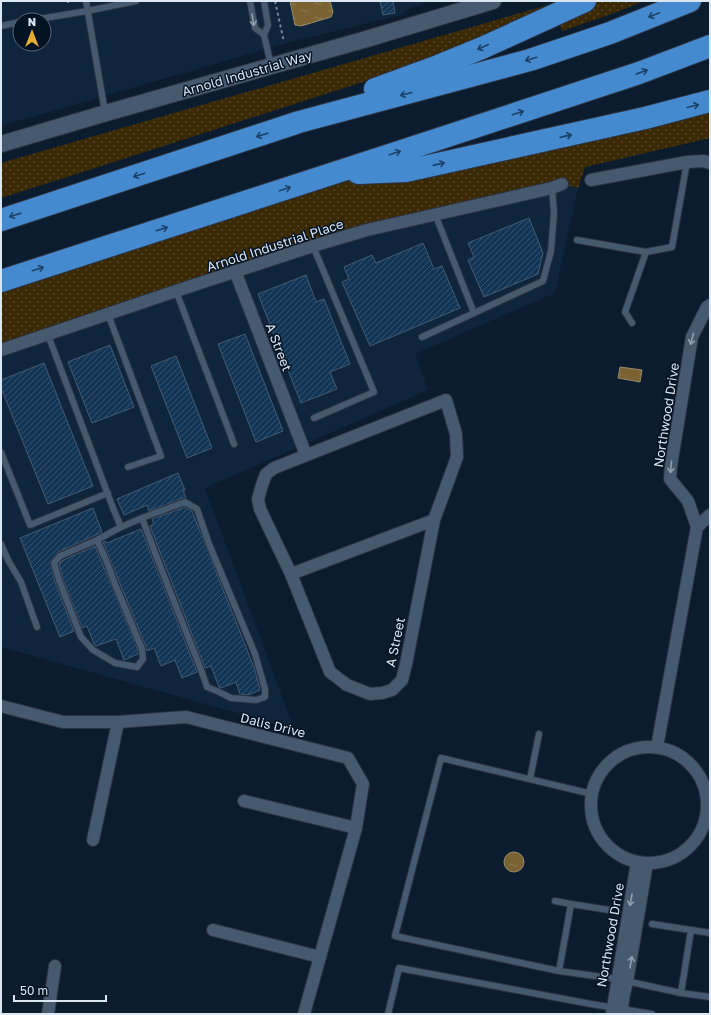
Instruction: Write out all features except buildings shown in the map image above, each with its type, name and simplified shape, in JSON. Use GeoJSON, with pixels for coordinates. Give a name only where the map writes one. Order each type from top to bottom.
{"type":"FeatureCollection","features":[{"type":"Feature","properties":{"kind":"highway"},"geometry":{"type":"LineString","coordinates":[[1,220],[300,122],[530,60],[610,33],[690,1]]}},
{"type":"Feature","properties":{"kind":"highway"},"geometry":{"type":"LineString","coordinates":[[300,122],[343,100],[482,48],[577,4]]}},
{"type":"Feature","properties":{"kind":"highway"},"geometry":{"type":"LineString","coordinates":[[1,281],[639,73],[710,46]]}},
{"type":"Feature","properties":{"kind":"highway"},"geometry":{"type":"LineString","coordinates":[[331,174],[406,171],[637,120],[710,101]]}},
{"type":"Feature","properties":{"kind":"street","name":"Arnold Industrial Way"},"geometry":{"type":"LineString","coordinates":[[1,144],[490,1]]}},
{"type":"Feature","properties":{"kind":"street"},"geometry":{"type":"LineString","coordinates":[[591,180],[687,162],[704,161],[710,163]]}},
{"type":"Feature","properties":{"kind":"street","name":"Arnold Industrial Place"},"geometry":{"type":"LineString","coordinates":[[1,350],[235,271],[367,230],[557,186]]}},
{"type":"Feature","properties":{"kind":"street","name":"A Street"},"geometry":{"type":"LineString","coordinates":[[235,271],[306,455]]}},
{"type":"Feature","properties":{"kind":"street","name":"Northwood Drive"},"geometry":{"type":"LineString","coordinates":[[657,747],[697,527],[688,501],[670,479],[671,466],[692,337],[707,307],[710,305]]}},
{"type":"Feature","properties":{"kind":"street","name":"A Street"},"geometry":{"type":"LineString","coordinates":[[446,400],[456,434],[457,457],[434,520],[402,680],[392,690],[382,693],[370,694],[347,685],[330,672],[290,574],[260,509],[258,499],[266,474],[274,468],[446,400]]}},
{"type":"Feature","properties":{"kind":"street"},"geometry":{"type":"LineString","coordinates":[[697,527],[710,515]]}},
{"type":"Feature","properties":{"kind":"street"},"geometry":{"type":"LineString","coordinates":[[290,574],[434,520]]}},
{"type":"Feature","properties":{"kind":"street","name":"Dalis Drive"},"geometry":{"type":"LineString","coordinates":[[1,706],[63,722],[118,722],[186,717],[348,758],[363,784],[356,828],[304,1014]]}},
{"type":"Feature","properties":{"kind":"street"},"geometry":{"type":"LineString","coordinates":[[93,840],[118,722]]}},
{"type":"Feature","properties":{"kind":"street"},"geometry":{"type":"LineString","coordinates":[[657,747],[672,751],[679,755],[696,771],[704,784],[708,816],[695,840],[686,850],[661,862],[642,862],[620,855],[606,844],[596,829],[591,812],[592,794],[598,777],[608,763],[628,751],[639,748],[657,747]]}},
{"type":"Feature","properties":{"kind":"street"},"geometry":{"type":"LineString","coordinates":[[244,801],[356,828]]}},
{"type":"Feature","properties":{"kind":"street","name":"Northwood Drive"},"geometry":{"type":"LineString","coordinates":[[617,1011],[642,862]]}},
{"type":"Feature","properties":{"kind":"street"},"geometry":{"type":"LineString","coordinates":[[213,930],[320,957]]}},
{"type":"Feature","properties":{"kind":"street"},"geometry":{"type":"LineString","coordinates":[[48,1014],[55,966]]}},
{"type":"Feature","properties":{"kind":"lane"},"geometry":{"type":"LineString","coordinates":[[86,1],[106,113]]}},
{"type":"Feature","properties":{"kind":"lane"},"geometry":{"type":"LineString","coordinates":[[52,17],[136,1]]}},
{"type":"Feature","properties":{"kind":"lane"},"geometry":{"type":"LineString","coordinates":[[250,1],[255,28],[264,35]]}},
{"type":"Feature","properties":{"kind":"lane"},"geometry":{"type":"LineString","coordinates":[[264,1],[268,25],[264,35],[271,66]]}},
{"type":"Feature","properties":{"kind":"lane"},"geometry":{"type":"LineString","coordinates":[[1,26],[12,24]]}},
{"type":"Feature","properties":{"kind":"lane"},"geometry":{"type":"LineString","coordinates":[[577,240],[646,252],[672,247],[687,162]]}},
{"type":"Feature","properties":{"kind":"lane"},"geometry":{"type":"LineString","coordinates":[[422,337],[543,280],[551,251],[557,186]]}},
{"type":"Feature","properties":{"kind":"lane"},"geometry":{"type":"LineString","coordinates":[[435,214],[474,313]]}},
{"type":"Feature","properties":{"kind":"lane"},"geometry":{"type":"LineString","coordinates":[[313,246],[374,392],[314,418]]}},
{"type":"Feature","properties":{"kind":"lane"},"geometry":{"type":"LineString","coordinates":[[632,324],[625,312],[646,252]]}},
{"type":"Feature","properties":{"kind":"lane"},"geometry":{"type":"LineString","coordinates":[[176,291],[234,444]]}},
{"type":"Feature","properties":{"kind":"lane"},"geometry":{"type":"LineString","coordinates":[[108,314],[161,456],[128,467]]}},
{"type":"Feature","properties":{"kind":"lane"},"geometry":{"type":"LineString","coordinates":[[48,334],[121,527]]}},
{"type":"Feature","properties":{"kind":"lane"},"geometry":{"type":"LineString","coordinates":[[1,452],[30,525],[108,493]]}},
{"type":"Feature","properties":{"kind":"lane"},"geometry":{"type":"LineString","coordinates":[[97,540],[142,649],[143,659],[137,666],[115,663],[93,650],[81,637],[54,564],[60,556],[142,518],[185,502],[197,509],[209,544],[255,654],[265,689],[265,697],[256,700],[231,698],[217,690],[207,687],[142,518]]}},
{"type":"Feature","properties":{"kind":"lane"},"geometry":{"type":"LineString","coordinates":[[1,544],[8,560],[21,582],[37,627]]}},
{"type":"Feature","properties":{"kind":"lane"},"geometry":{"type":"LineString","coordinates":[[530,779],[539,734]]}},
{"type":"Feature","properties":{"kind":"lane"},"geometry":{"type":"LineString","coordinates":[[592,794],[441,758],[395,936],[559,971],[710,997]]}},
{"type":"Feature","properties":{"kind":"lane"},"geometry":{"type":"LineString","coordinates":[[554,901],[609,910]]}},
{"type":"Feature","properties":{"kind":"lane"},"geometry":{"type":"LineString","coordinates":[[559,971],[571,904]]}},
{"type":"Feature","properties":{"kind":"lane"},"geometry":{"type":"LineString","coordinates":[[652,924],[710,933]]}},
{"type":"Feature","properties":{"kind":"lane"},"geometry":{"type":"LineString","coordinates":[[681,993],[691,930]]}},
{"type":"Feature","properties":{"kind":"lane"},"geometry":{"type":"LineString","coordinates":[[388,1014],[399,968],[617,1011],[652,1014]]}},
{"type":"Feature","properties":{"kind":"path"},"geometry":{"type":"LineString","coordinates":[[275,1],[284,42]]}},
{"type":"Feature","properties":{"kind":"shaded area"},"geometry":{"type":"Polygon","coordinates":[[[1,1],[433,1],[412,7],[402,15],[290,42],[1,126],[1,1]]]}},
{"type":"Feature","properties":{"kind":"shaded area"},"geometry":{"type":"Polygon","coordinates":[[[567,1],[644,1],[562,31],[558,20],[567,1]]]}},
{"type":"Feature","properties":{"kind":"shaded area"},"geometry":{"type":"Polygon","coordinates":[[[555,3],[466,43],[372,79],[1,198],[1,163],[555,3]]]}},
{"type":"Feature","properties":{"kind":"shaded area"},"geometry":{"type":"Polygon","coordinates":[[[710,101],[710,138],[585,167],[578,188],[562,184],[435,214],[1,350],[1,278],[331,174],[710,101]]]}},
{"type":"Feature","properties":{"kind":"shaded area"},"geometry":{"type":"Polygon","coordinates":[[[562,184],[578,188],[555,293],[415,354],[428,390],[205,488],[294,729],[1,647],[1,350],[235,271],[562,184]]]}},
{"type":"Feature","properties":{"kind":"water"},"geometry":{"type":"Polygon","coordinates":[[[290,1],[330,1],[333,12],[331,17],[301,26],[295,25],[290,1]]]}},
{"type":"Feature","properties":{"kind":"water"},"geometry":{"type":"Polygon","coordinates":[[[620,367],[642,370],[640,382],[618,378],[620,367]]]}},
{"type":"Feature","properties":{"kind":"water"},"geometry":{"type":"Polygon","coordinates":[[[514,852],[521,855],[524,862],[521,869],[514,872],[507,869],[504,862],[507,855],[514,852]]]}}]}
